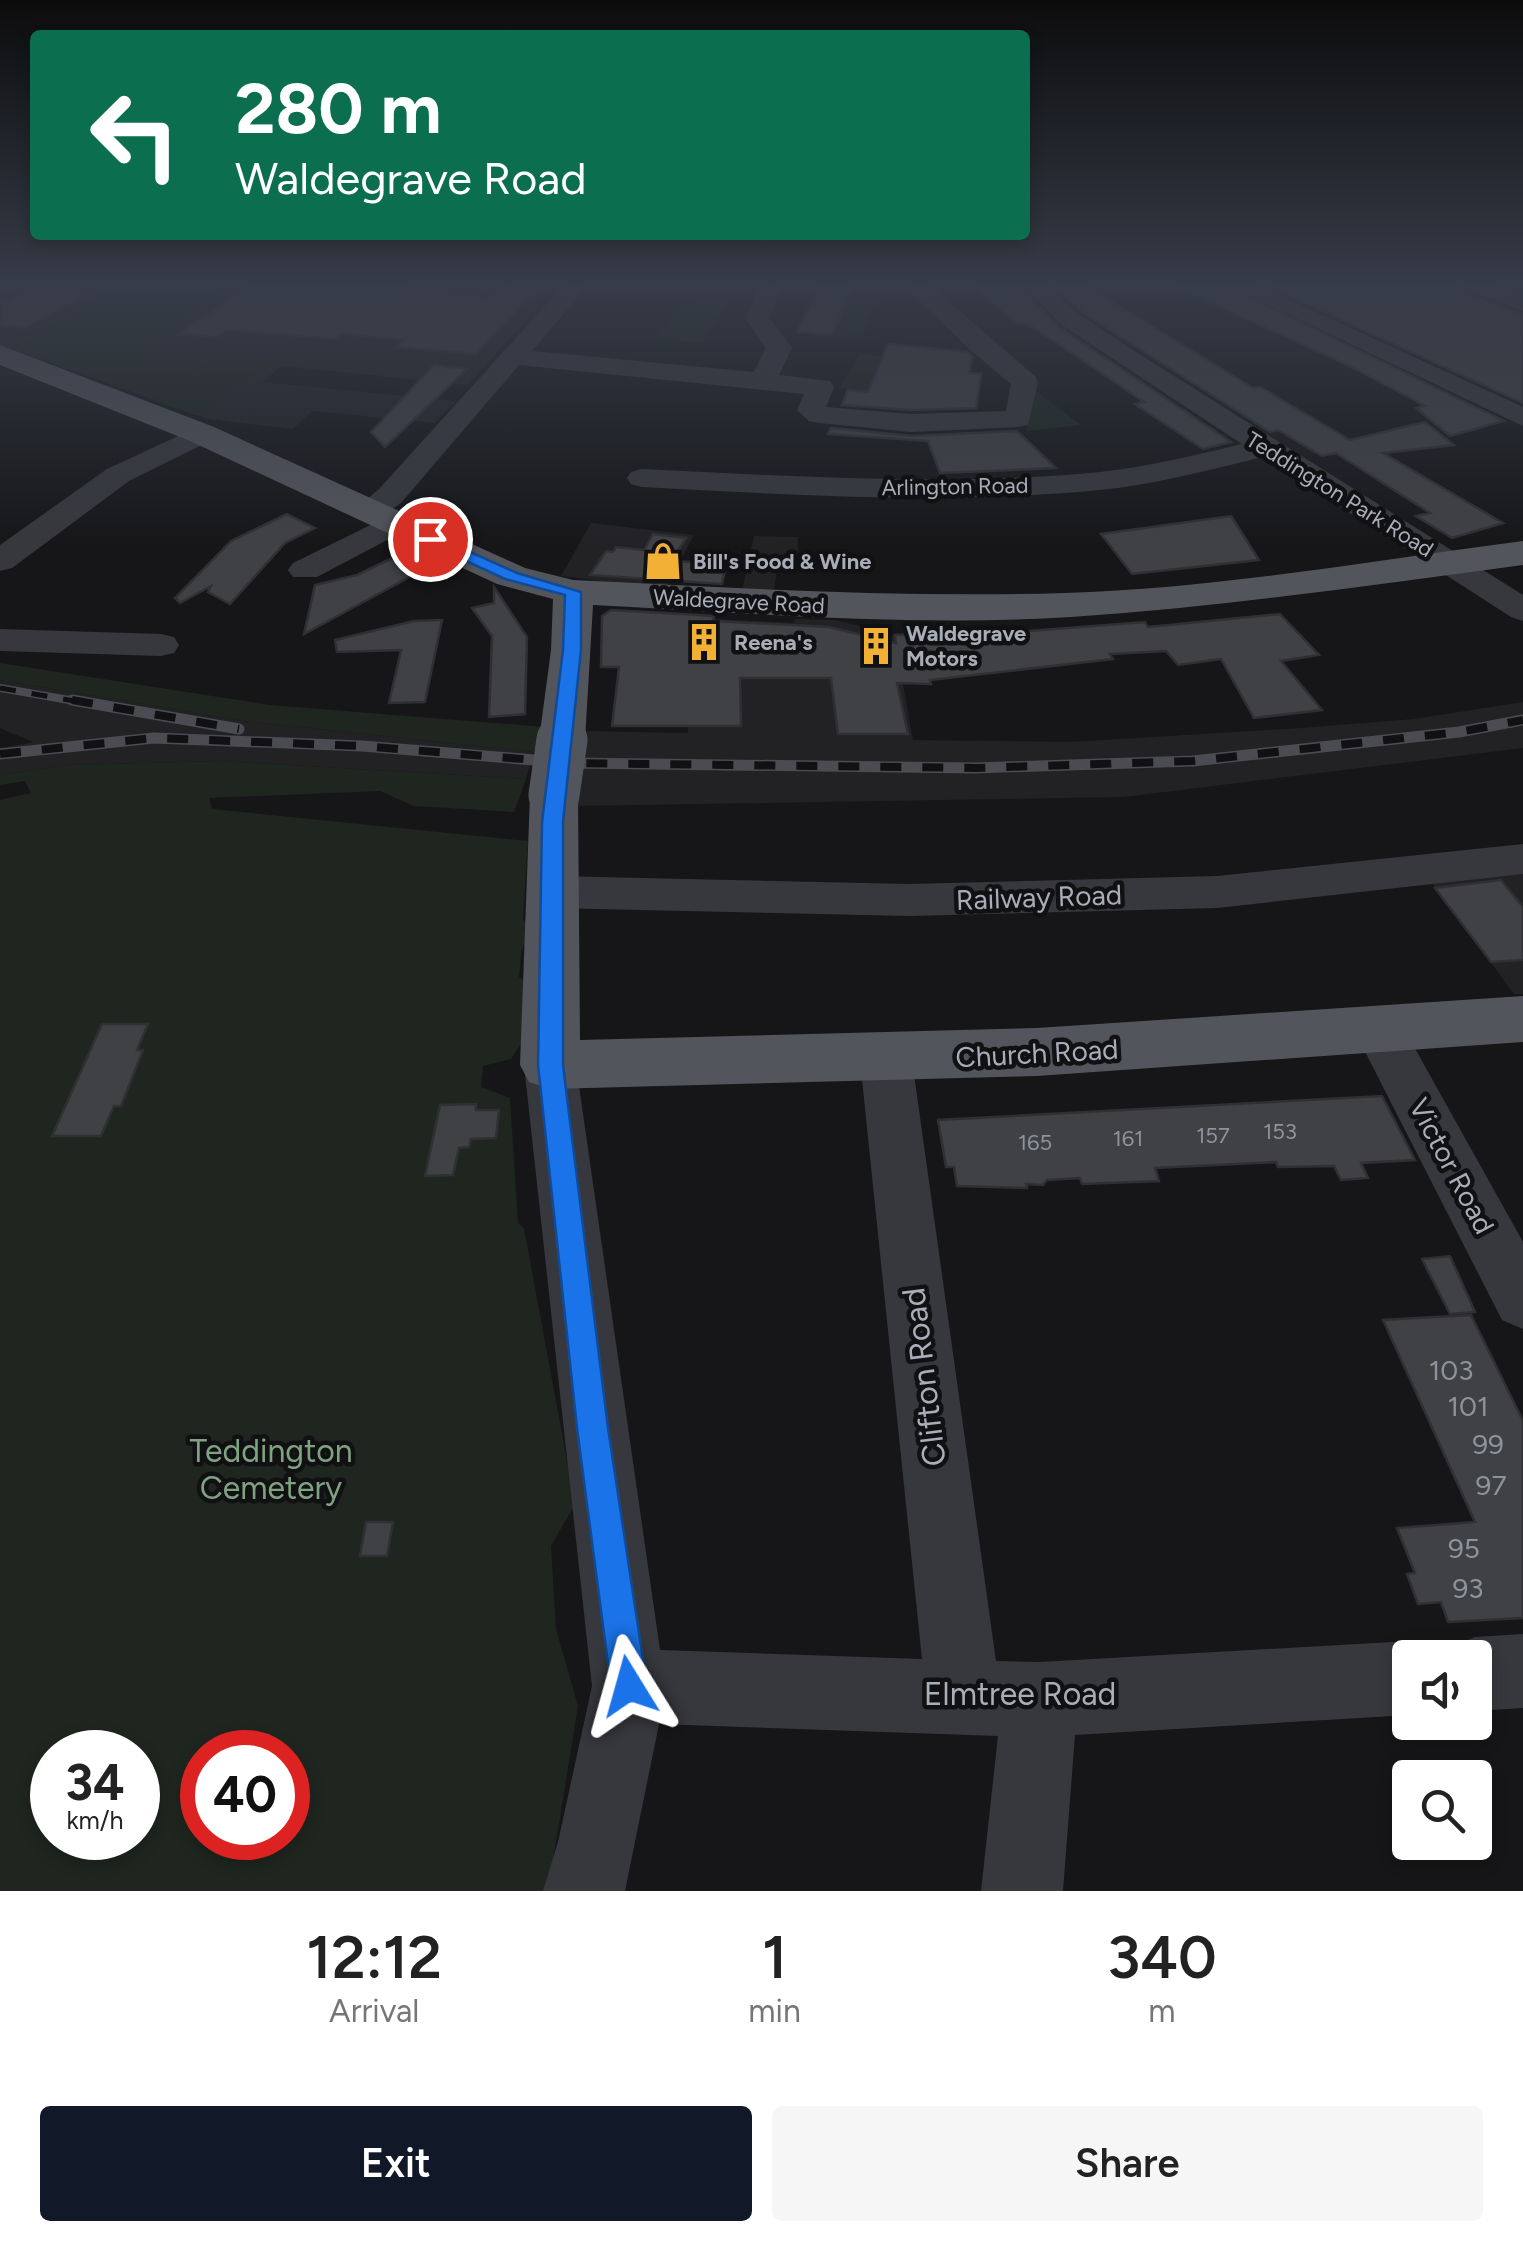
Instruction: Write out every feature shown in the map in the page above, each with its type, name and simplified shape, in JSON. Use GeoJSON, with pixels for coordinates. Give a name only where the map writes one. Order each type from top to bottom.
{"type":"FeatureCollection","features":[{"type":"Feature","properties":{"kind":"main road","name":"Waldegrave Road"},"geometry":{"type":"LineString","coordinates":[[46,372],[202,434],[511,576],[573,592],[886,608],[1068,605],[1251,589],[1523,552]]}},
{"type":"Feature","properties":{"kind":"main road"},"geometry":{"type":"LineString","coordinates":[[550,1065],[554,794],[572,650],[573,592]]}},
{"type":"Feature","properties":{"kind":"main road","name":"Church Road"},"geometry":{"type":"LineString","coordinates":[[550,1065],[886,1060],[1380,1032],[1523,1020]]}},
{"type":"Feature","properties":{"kind":"street"},"geometry":{"type":"LineString","coordinates":[[305,570],[382,517],[390,496],[501,372]]}},
{"type":"Feature","properties":{"kind":"street"},"geometry":{"type":"LineString","coordinates":[[679,372],[820,387],[811,410],[819,415],[910,423],[1018,419],[1026,382],[1013,372]]}},
{"type":"Feature","properties":{"kind":"street"},"geometry":{"type":"LineString","coordinates":[[763,380],[767,372]]}},
{"type":"Feature","properties":{"kind":"street","name":"Teddington Park Road"},"geometry":{"type":"LineString","coordinates":[[1150,372],[1523,610]]}},
{"type":"Feature","properties":{"kind":"street"},"geometry":{"type":"LineString","coordinates":[[1431,372],[1523,418]]}},
{"type":"Feature","properties":{"kind":"street"},"geometry":{"type":"LineString","coordinates":[[0,562],[118,474],[202,434]]}},
{"type":"Feature","properties":{"kind":"street","name":"Arlington Road"},"geometry":{"type":"LineString","coordinates":[[642,478],[883,488],[990,486],[1101,480],[1265,448]]}},
{"type":"Feature","properties":{"kind":"street"},"geometry":{"type":"LineString","coordinates":[[0,640],[162,645]]}},
{"type":"Feature","properties":{"kind":"street","name":"Railway Road"},"geometry":{"type":"LineString","coordinates":[[553,892],[909,900],[1217,892],[1523,859]]}},
{"type":"Feature","properties":{"kind":"street","name":"Victor Road"},"geometry":{"type":"LineString","coordinates":[[1380,1032],[1523,1300]]}},
{"type":"Feature","properties":{"kind":"street","name":"Clifton Road"},"geometry":{"type":"LineString","coordinates":[[886,1060],[962,1694]]}},
{"type":"Feature","properties":{"kind":"street"},"geometry":{"type":"LineString","coordinates":[[550,1065],[593,1428],[629,1686],[598,1842],[584,1891]]}},
{"type":"Feature","properties":{"kind":"street"},"geometry":{"type":"LineString","coordinates":[[1492,1673],[1523,1672]]}},
{"type":"Feature","properties":{"kind":"street","name":"Elmtree Road"},"geometry":{"type":"LineString","coordinates":[[629,1686],[962,1694],[1040,1700],[1392,1679]]}},
{"type":"Feature","properties":{"kind":"street"},"geometry":{"type":"LineString","coordinates":[[1022,1891],[1040,1700]]}},
{"type":"Feature","properties":{"kind":"shaded area"},"geometry":{"type":"Polygon","coordinates":[[[77,372],[274,372],[262,382],[456,401],[435,423],[312,411],[293,429],[208,419],[77,372]]]}},
{"type":"Feature","properties":{"kind":"shaded area"},"geometry":{"type":"Polygon","coordinates":[[[343,372],[479,372],[468,385],[343,372]]]}},
{"type":"Feature","properties":{"kind":"shaded area"},"geometry":{"type":"Polygon","coordinates":[[[591,523],[694,535],[665,589],[561,576],[591,523]]]}},
{"type":"Feature","properties":{"kind":"shaded area"},"geometry":{"type":"Polygon","coordinates":[[[754,536],[798,537],[798,567],[777,568],[774,591],[742,591],[754,536]]]}},
{"type":"Feature","properties":{"kind":"shaded area"},"geometry":{"type":"Polygon","coordinates":[[[692,618],[793,623],[795,619],[836,620],[894,635],[913,740],[1070,742],[1301,728],[1414,719],[1523,702],[1523,748],[1124,797],[573,806],[577,759],[587,731],[688,733],[692,618]]]}},
{"type":"Feature","properties":{"kind":"shaded area"},"geometry":{"type":"Polygon","coordinates":[[[0,680],[244,721],[534,752],[526,779],[222,761],[69,765],[0,775],[0,748],[33,742],[0,728],[0,680]]]}},
{"type":"Feature","properties":{"kind":"shaded area"},"geometry":{"type":"Polygon","coordinates":[[[1523,871],[1523,994],[1514,994],[1430,880],[1523,871]]]}},
{"type":"Feature","properties":{"kind":"green space"},"geometry":{"type":"Polygon","coordinates":[[[79,372],[256,372],[195,415],[79,372]]]}},
{"type":"Feature","properties":{"kind":"green space"},"geometry":{"type":"Polygon","coordinates":[[[849,372],[935,372],[929,397],[840,388],[849,372]]]}},
{"type":"Feature","properties":{"kind":"green space"},"geometry":{"type":"Polygon","coordinates":[[[1032,388],[1081,425],[1027,431],[1032,388]]]}},
{"type":"Feature","properties":{"kind":"green space"},"geometry":{"type":"Polygon","coordinates":[[[0,663],[270,705],[545,727],[534,752],[244,721],[0,680],[0,663]]]}},
{"type":"Feature","properties":{"kind":"green space","name":"Teddington Cemetery"},"geometry":{"type":"Polygon","coordinates":[[[222,761],[526,779],[514,812],[414,806],[380,791],[209,798],[212,809],[528,841],[523,919],[531,929],[521,953],[519,977],[531,986],[526,1036],[511,1059],[483,1066],[481,1087],[510,1098],[518,1223],[524,1228],[575,1504],[551,1546],[556,1629],[578,1706],[548,1891],[0,1891],[0,800],[31,793],[25,781],[0,785],[0,775],[69,765],[222,761]]]}},
{"type":"Feature","properties":{"kind":"building"},"geometry":{"type":"Polygon","coordinates":[[[427,372],[464,372],[385,447],[371,432],[427,372]]]}},
{"type":"Feature","properties":{"kind":"building"},"geometry":{"type":"Polygon","coordinates":[[[876,372],[981,374],[976,408],[911,410],[842,405],[848,390],[868,392],[876,372]]]}},
{"type":"Feature","properties":{"kind":"building"},"geometry":{"type":"Polygon","coordinates":[[[1100,372],[1126,372],[1231,442],[1203,449],[1135,404],[1144,402],[1100,372]]]}},
{"type":"Feature","properties":{"kind":"building"},"geometry":{"type":"Polygon","coordinates":[[[1176,372],[1227,372],[1350,440],[1425,422],[1454,445],[1383,453],[1503,523],[1452,538],[1416,516],[1430,513],[1336,453],[1322,456],[1278,430],[1270,432],[1176,372]]]}},
{"type":"Feature","properties":{"kind":"building"},"geometry":{"type":"Polygon","coordinates":[[[1362,372],[1404,372],[1504,421],[1450,436],[1416,408],[1425,406],[1362,372]]]}},
{"type":"Feature","properties":{"kind":"building"},"geometry":{"type":"Polygon","coordinates":[[[1456,372],[1523,372],[1523,403],[1456,372]]]}},
{"type":"Feature","properties":{"kind":"building"},"geometry":{"type":"Polygon","coordinates":[[[831,428],[911,436],[1017,431],[1056,468],[940,473],[928,441],[828,434],[831,428]]]}},
{"type":"Feature","properties":{"kind":"building"},"geometry":{"type":"Polygon","coordinates":[[[287,514],[315,528],[285,543],[230,604],[208,592],[211,586],[180,603],[175,598],[231,541],[287,514]]]}},
{"type":"Feature","properties":{"kind":"building"},"geometry":{"type":"Polygon","coordinates":[[[1231,516],[1259,560],[1132,574],[1101,534],[1231,516]]]}},
{"type":"Feature","properties":{"kind":"building"},"geometry":{"type":"Polygon","coordinates":[[[653,534],[686,538],[672,561],[726,564],[722,584],[590,575],[606,551],[613,552],[616,547],[644,550],[653,534]]]}},
{"type":"Feature","properties":{"kind":"building"},"geometry":{"type":"Polygon","coordinates":[[[399,555],[426,568],[304,634],[315,585],[357,575],[399,555]]]}},
{"type":"Feature","properties":{"kind":"building"},"geometry":{"type":"Polygon","coordinates":[[[494,587],[527,637],[525,714],[489,717],[492,636],[472,608],[494,603],[494,587]]]}},
{"type":"Feature","properties":{"kind":"building"},"geometry":{"type":"Polygon","coordinates":[[[611,610],[714,616],[713,621],[829,627],[896,643],[895,635],[965,632],[965,636],[1145,622],[1148,627],[1280,614],[1319,655],[1281,661],[1322,710],[1254,718],[1221,659],[1178,665],[1166,651],[1110,654],[1113,659],[930,680],[931,684],[897,683],[908,734],[838,734],[831,678],[740,678],[741,726],[612,726],[619,667],[601,667],[602,616],[611,610]]]}},
{"type":"Feature","properties":{"kind":"building"},"geometry":{"type":"Polygon","coordinates":[[[442,620],[425,702],[389,703],[401,650],[337,652],[335,640],[414,621],[442,620]]]}},
{"type":"Feature","properties":{"kind":"building"},"geometry":{"type":"Polygon","coordinates":[[[1501,880],[1523,907],[1523,960],[1491,962],[1435,888],[1501,880]]]}},
{"type":"Feature","properties":{"kind":"building"},"geometry":{"type":"Polygon","coordinates":[[[102,1024],[148,1024],[137,1050],[143,1050],[121,1106],[114,1106],[101,1136],[52,1136],[102,1024]]]}},
{"type":"Feature","properties":{"kind":"building"},"geometry":{"type":"Polygon","coordinates":[[[1382,1096],[1415,1160],[1361,1163],[1368,1178],[1341,1180],[1334,1166],[1278,1167],[1276,1162],[1155,1168],[1159,1181],[1082,1184],[1080,1178],[1047,1180],[1043,1185],[1026,1184],[1027,1188],[957,1186],[954,1167],[946,1167],[938,1120],[1382,1096]]]}},
{"type":"Feature","properties":{"kind":"building"},"geometry":{"type":"Polygon","coordinates":[[[476,1104],[476,1110],[499,1110],[496,1138],[471,1139],[469,1147],[459,1148],[453,1175],[425,1176],[440,1105],[476,1104]]]}},
{"type":"Feature","properties":{"kind":"building"},"geometry":{"type":"Polygon","coordinates":[[[1450,1256],[1475,1312],[1450,1314],[1422,1259],[1450,1256]]]}},
{"type":"Feature","properties":{"kind":"building"},"geometry":{"type":"Polygon","coordinates":[[[1471,1315],[1523,1421],[1523,1618],[1448,1622],[1441,1602],[1418,1604],[1407,1574],[1415,1573],[1397,1528],[1475,1522],[1383,1320],[1471,1315]]]}},
{"type":"Feature","properties":{"kind":"building"},"geometry":{"type":"Polygon","coordinates":[[[366,1522],[393,1522],[387,1556],[360,1556],[366,1522]]]}},
{"type":"Feature","properties":{"kind":"railway"},"geometry":{"type":"LineString","coordinates":[[0,688],[86,703]]}},
{"type":"Feature","properties":{"kind":"railway"},"geometry":{"type":"LineString","coordinates":[[72,700],[239,729]]}},
{"type":"Feature","properties":{"kind":"railway"},"geometry":{"type":"LineString","coordinates":[[0,754],[154,738],[362,746],[571,763],[975,768],[1193,761],[1459,732],[1523,720]]}},
{"type":"Feature","properties":{"kind":"place","name":"Bill's Food & Wine"},"geometry":{"type":"Point","coordinates":[663,561]}},
{"type":"Feature","properties":{"kind":"place","name":"Reena's"},"geometry":{"type":"Point","coordinates":[704,642]}},
{"type":"Feature","properties":{"kind":"place","name":"Waldegrave Motors"},"geometry":{"type":"Point","coordinates":[876,646]}},
{"type":"Feature","properties":{"kind":"route"},"geometry":{"type":"LineString","coordinates":[[430,539],[511,576],[573,592],[572,650],[552,822],[550,1065],[559,1161],[629,1686]]}}]}
